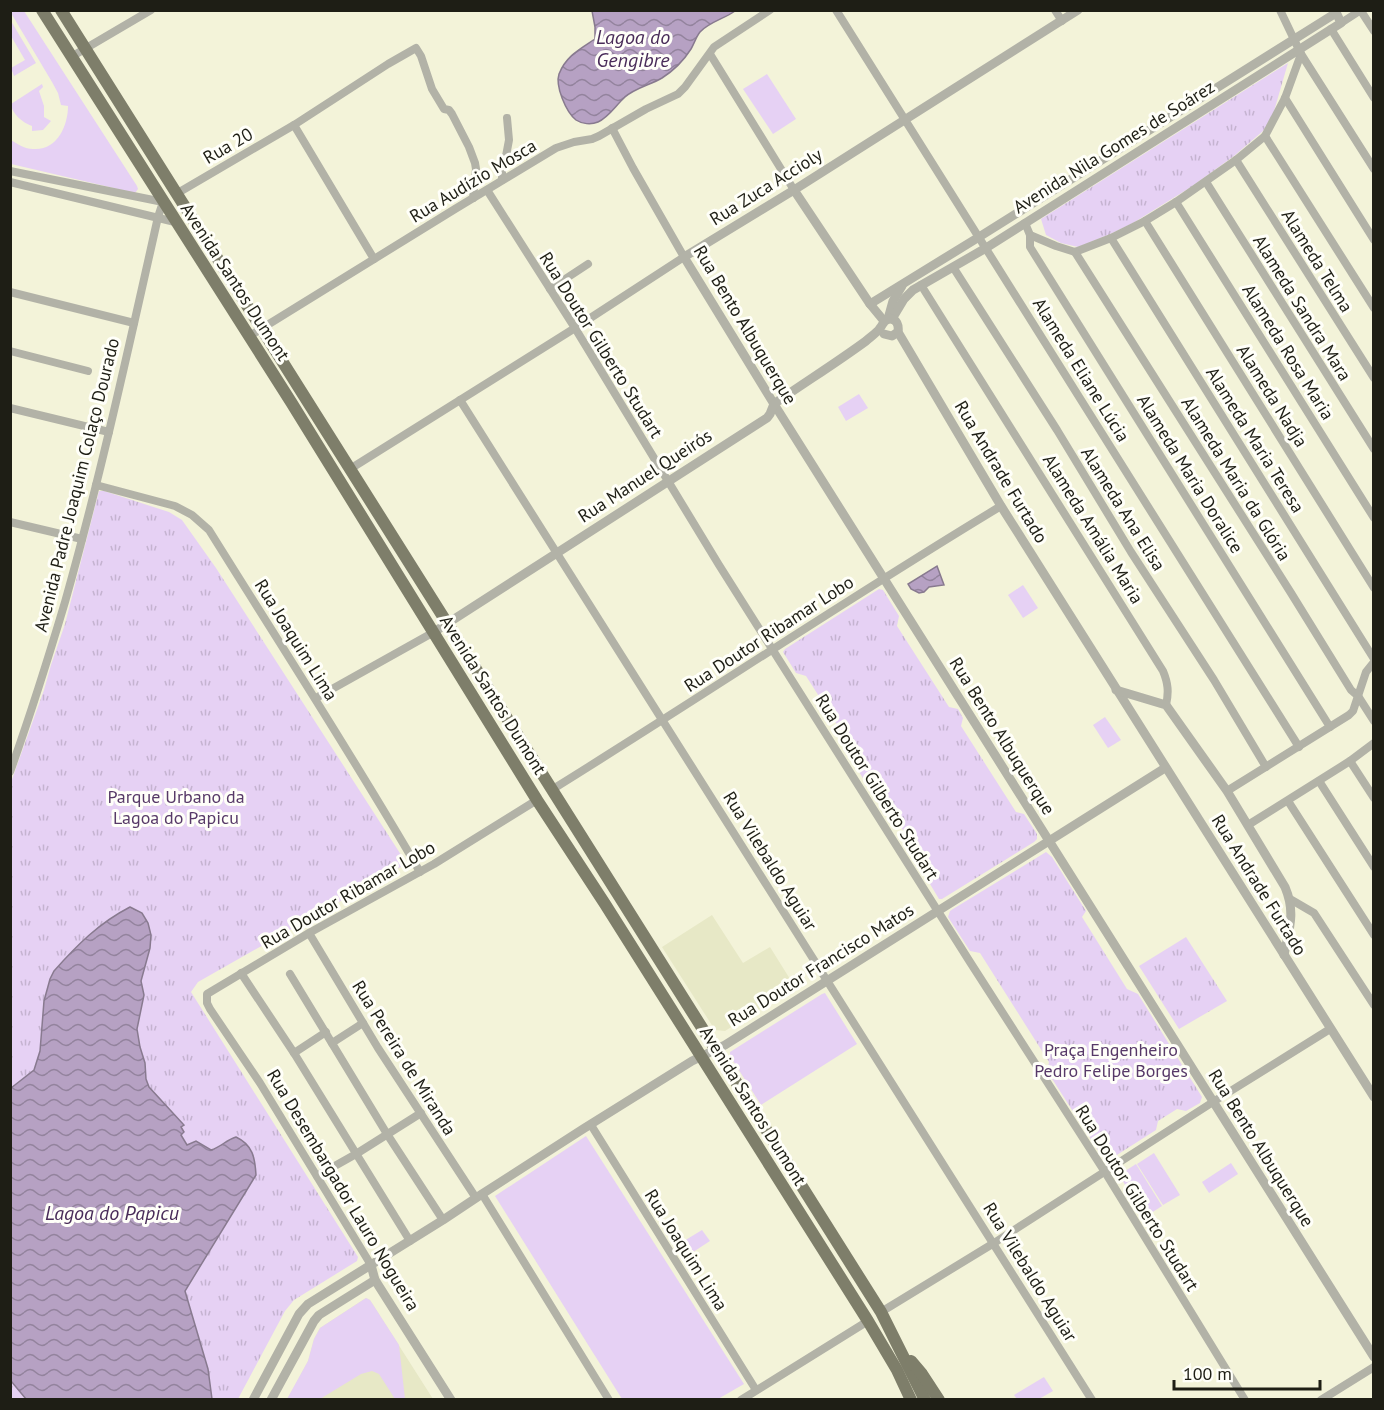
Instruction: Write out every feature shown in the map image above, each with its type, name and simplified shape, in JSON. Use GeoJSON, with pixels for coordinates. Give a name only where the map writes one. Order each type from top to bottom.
{"type":"FeatureCollection","features":[{"type":"Feature","properties":{"kind":"main road","name":"Avenida Santos Dumont"},"geometry":{"type":"LineString","coordinates":[[42,10],[291,402],[537,800],[868,1321],[897,1370],[911,1400]]}},
{"type":"Feature","properties":{"kind":"main road","name":"Avenida Santos Dumont"},"geometry":{"type":"LineString","coordinates":[[61,10],[881,1312],[925,1400]]}},
{"type":"Feature","properties":{"kind":"main road"},"geometry":{"type":"LineString","coordinates":[[110,118],[123,110]]}},
{"type":"Feature","properties":{"kind":"main road"},"geometry":{"type":"LineString","coordinates":[[120,135],[134,127]]}},
{"type":"Feature","properties":{"kind":"main road"},"geometry":{"type":"LineString","coordinates":[[605,904],[620,896]]}},
{"type":"Feature","properties":{"kind":"main road"},"geometry":{"type":"LineString","coordinates":[[618,926],[633,917]]}},
{"type":"Feature","properties":{"kind":"main road"},"geometry":{"type":"LineString","coordinates":[[781,1184],[794,1175]]}},
{"type":"Feature","properties":{"kind":"main road"},"geometry":{"type":"LineString","coordinates":[[903,1354],[922,1374],[939,1400]]}},
{"type":"Feature","properties":{"kind":"street"},"geometry":{"type":"LineString","coordinates":[[71,57],[151,10]]}},
{"type":"Feature","properties":{"kind":"street"},"geometry":{"type":"LineString","coordinates":[[770,10],[718,43],[710,54],[795,190],[870,304],[886,324]]}},
{"type":"Feature","properties":{"kind":"street","name":"Alameda Eliane Lúcia"},"geometry":{"type":"LineString","coordinates":[[836,10],[1299,747]]}},
{"type":"Feature","properties":{"kind":"street"},"geometry":{"type":"LineString","coordinates":[[1055,10],[1062,21]]}},
{"type":"Feature","properties":{"kind":"street","name":"Rua Zuca Accioly"},"geometry":{"type":"LineString","coordinates":[[350,469],[1078,10]]}},
{"type":"Feature","properties":{"kind":"street"},"geometry":{"type":"LineString","coordinates":[[1280,10],[1298,47],[1374,169]]}},
{"type":"Feature","properties":{"kind":"street"},"geometry":{"type":"LineString","coordinates":[[1337,11],[1341,23]]}},
{"type":"Feature","properties":{"kind":"street","name":"Avenida Nila Gomes de Soárez"},"geometry":{"type":"LineString","coordinates":[[886,324],[913,290],[986,248],[1298,47],[1337,11]]}},
{"type":"Feature","properties":{"kind":"street"},"geometry":{"type":"LineString","coordinates":[[1361,11],[1374,31]]}},
{"type":"Feature","properties":{"kind":"street","name":"Avenida Nila Gomes de Soárez"},"geometry":{"type":"LineString","coordinates":[[870,304],[1361,11]]}},
{"type":"Feature","properties":{"kind":"street"},"geometry":{"type":"LineString","coordinates":[[1331,29],[1374,98]]}},
{"type":"Feature","properties":{"kind":"street"},"geometry":{"type":"LineString","coordinates":[[1030,235],[1075,252],[1145,221],[1206,182],[1265,136],[1285,98],[1298,47]]}},
{"type":"Feature","properties":{"kind":"street","name":"Rua 20"},"geometry":{"type":"LineString","coordinates":[[176,194],[294,125],[373,73],[416,48],[421,56],[432,90],[444,109],[449,110],[452,114],[470,149],[476,169],[473,198]]}},
{"type":"Feature","properties":{"kind":"street","name":"Rua Audízio Mosca"},"geometry":{"type":"LineString","coordinates":[[248,337],[556,148],[592,139],[678,94],[710,54]]}},
{"type":"Feature","properties":{"kind":"street"},"geometry":{"type":"LineString","coordinates":[[1285,98],[1374,240]]}},
{"type":"Feature","properties":{"kind":"street"},"geometry":{"type":"LineString","coordinates":[[502,180],[502,165],[509,140],[507,118]]}},
{"type":"Feature","properties":{"kind":"street"},"geometry":{"type":"LineString","coordinates":[[294,125],[374,259]]}},
{"type":"Feature","properties":{"kind":"street","name":"Rua Bento Albuquerque"},"geometry":{"type":"LineString","coordinates":[[612,128],[684,257],[774,404],[1374,1357]]}},
{"type":"Feature","properties":{"kind":"street"},"geometry":{"type":"LineString","coordinates":[[1265,136],[1374,308]]}},
{"type":"Feature","properties":{"kind":"street","name":"Alameda Telma"},"geometry":{"type":"LineString","coordinates":[[1236,160],[1374,378]]}},
{"type":"Feature","properties":{"kind":"street"},"geometry":{"type":"LineString","coordinates":[[10,171],[163,202]]}},
{"type":"Feature","properties":{"kind":"street"},"geometry":{"type":"LineString","coordinates":[[29,186],[31,175]]}},
{"type":"Feature","properties":{"kind":"street"},"geometry":{"type":"LineString","coordinates":[[10,182],[175,222]]}},
{"type":"Feature","properties":{"kind":"street","name":"Alameda Sandra Mara"},"geometry":{"type":"LineString","coordinates":[[1206,182],[1374,449]]}},
{"type":"Feature","properties":{"kind":"street"},"geometry":{"type":"LineString","coordinates":[[76,198],[79,186]]}},
{"type":"Feature","properties":{"kind":"street","name":"Rua Doutor Gilberto Studart"},"geometry":{"type":"LineString","coordinates":[[487,190],[575,328],[667,482],[1104,1172],[1245,1400]]}},
{"type":"Feature","properties":{"kind":"street","name":"Avenida Padre Joaquim Colaço Dourado"},"geometry":{"type":"LineString","coordinates":[[10,772],[53,640],[96,485],[163,202]]}},
{"type":"Feature","properties":{"kind":"street","name":"Alameda Rosa Maria"},"geometry":{"type":"LineString","coordinates":[[1176,202],[1374,518]]}},
{"type":"Feature","properties":{"kind":"street","name":"Alameda Nadja"},"geometry":{"type":"LineString","coordinates":[[1145,221],[1374,588]]}},
{"type":"Feature","properties":{"kind":"street","name":"Alameda Maria Doralice"},"geometry":{"type":"LineString","coordinates":[[1025,223],[1030,235],[1030,247],[1330,727]]}},
{"type":"Feature","properties":{"kind":"street","name":"Alameda Maria Teresa"},"geometry":{"type":"LineString","coordinates":[[1111,238],[1374,661]]}},
{"type":"Feature","properties":{"kind":"street","name":"Alameda Maria da Glória"},"geometry":{"type":"LineString","coordinates":[[1075,252],[1350,690],[1358,696],[1374,721]]}},
{"type":"Feature","properties":{"kind":"street"},"geometry":{"type":"LineString","coordinates":[[550,289],[588,264]]}},
{"type":"Feature","properties":{"kind":"street","name":"Alameda Ana Elisa"},"geometry":{"type":"LineString","coordinates":[[954,267],[1131,552],[1214,680],[1266,767]]}},
{"type":"Feature","properties":{"kind":"street"},"geometry":{"type":"LineString","coordinates":[[886,324],[893,302],[903,284]]}},
{"type":"Feature","properties":{"kind":"street","name":"Alameda Amália Maria"},"geometry":{"type":"LineString","coordinates":[[921,285],[1163,671],[1169,694],[1166,705]]}},
{"type":"Feature","properties":{"kind":"street"},"geometry":{"type":"LineString","coordinates":[[10,292],[134,323]]}},
{"type":"Feature","properties":{"kind":"street","name":"Rua Manuel Queirós"},"geometry":{"type":"LineString","coordinates":[[434,632],[767,418],[774,404],[886,324]]}},
{"type":"Feature","properties":{"kind":"street","name":"Rua Andrade Furtado"},"geometry":{"type":"LineString","coordinates":[[886,324],[898,326],[898,332],[1001,506],[1374,1098]]}},
{"type":"Feature","properties":{"kind":"street"},"geometry":{"type":"LineString","coordinates":[[10,351],[88,371]]}},
{"type":"Feature","properties":{"kind":"street","name":"Rua Vilebaldo Aguiar"},"geometry":{"type":"LineString","coordinates":[[460,400],[1092,1400]]}},
{"type":"Feature","properties":{"kind":"street"},"geometry":{"type":"LineString","coordinates":[[10,408],[109,432]]}},
{"type":"Feature","properties":{"kind":"street","name":"Rua Joaquim Lima"},"geometry":{"type":"LineString","coordinates":[[96,485],[175,506],[202,522],[209,530],[374,792],[420,872]]}},
{"type":"Feature","properties":{"kind":"street","name":"Rua Doutor Ribamar Lobo"},"geometry":{"type":"LineString","coordinates":[[553,789],[664,720],[772,648],[1001,506]]}},
{"type":"Feature","properties":{"kind":"street"},"geometry":{"type":"LineString","coordinates":[[10,522],[81,539]]}},
{"type":"Feature","properties":{"kind":"street"},"geometry":{"type":"LineString","coordinates":[[316,698],[434,632]]}},
{"type":"Feature","properties":{"kind":"street"},"geometry":{"type":"LineString","coordinates":[[1227,791],[1353,711],[1366,672],[1374,661]]}},
{"type":"Feature","properties":{"kind":"street"},"geometry":{"type":"LineString","coordinates":[[1116,690],[1166,705],[1227,791],[1290,899],[1292,916],[1284,955]]}},
{"type":"Feature","properties":{"kind":"street"},"geometry":{"type":"LineString","coordinates":[[1248,825],[1350,761],[1374,742]]}},
{"type":"Feature","properties":{"kind":"street"},"geometry":{"type":"LineString","coordinates":[[1350,761],[1374,798]]}},
{"type":"Feature","properties":{"kind":"street","name":"Rua Doutor Francisco Matos"},"geometry":{"type":"LineString","coordinates":[[253,1400],[303,1309],[591,1125],[828,980],[1165,768]]}},
{"type":"Feature","properties":{"kind":"street"},"geometry":{"type":"LineString","coordinates":[[1319,781],[1374,867]]}},
{"type":"Feature","properties":{"kind":"street","name":"Rua Doutor Ribamar Lobo"},"geometry":{"type":"LineString","coordinates":[[206,998],[207,994],[241,973],[420,872],[537,800]]}},
{"type":"Feature","properties":{"kind":"street"},"geometry":{"type":"LineString","coordinates":[[1288,801],[1374,935]]}},
{"type":"Feature","properties":{"kind":"street"},"geometry":{"type":"LineString","coordinates":[[1290,899],[1314,913],[1374,1005]]}},
{"type":"Feature","properties":{"kind":"street","name":"Rua Pereira de Miranda"},"geometry":{"type":"LineString","coordinates":[[309,933],[378,1048],[479,1196],[609,1400]]}},
{"type":"Feature","properties":{"kind":"street"},"geometry":{"type":"LineString","coordinates":[[241,973],[294,1053],[410,1241]]}},
{"type":"Feature","properties":{"kind":"street"},"geometry":{"type":"LineString","coordinates":[[290,974],[387,1134],[443,1220]]}},
{"type":"Feature","properties":{"kind":"street","name":"Rua Desembargador Lauro Nogueira"},"geometry":{"type":"LineString","coordinates":[[206,998],[210,1009],[260,1083],[371,1265],[375,1280],[451,1400]]}},
{"type":"Feature","properties":{"kind":"street"},"geometry":{"type":"LineString","coordinates":[[332,1043],[363,1023]]}},
{"type":"Feature","properties":{"kind":"street"},"geometry":{"type":"LineString","coordinates":[[881,1312],[994,1244],[1213,1101],[1330,1029]]}},
{"type":"Feature","properties":{"kind":"street"},"geometry":{"type":"LineString","coordinates":[[294,1053],[326,1032]]}},
{"type":"Feature","properties":{"kind":"street"},"geometry":{"type":"LineString","coordinates":[[317,1176],[421,1113]]}},
{"type":"Feature","properties":{"kind":"street","name":"Rua Joaquim Lima"},"geometry":{"type":"LineString","coordinates":[[591,1125],[756,1390]]}},
{"type":"Feature","properties":{"kind":"street"},"geometry":{"type":"LineString","coordinates":[[271,1400],[319,1315],[375,1280]]}},
{"type":"Feature","properties":{"kind":"street"},"geometry":{"type":"LineString","coordinates":[[741,1400],[868,1321]]}},
{"type":"Feature","properties":{"kind":"street"},"geometry":{"type":"LineString","coordinates":[[1321,1400],[1374,1367]]}},
{"type":"Feature","properties":{"kind":"shaded area"},"geometry":{"type":"Polygon","coordinates":[[[712,915],[743,963],[770,947],[795,987],[725,1031],[715,1030],[662,947],[712,915]]]}},
{"type":"Feature","properties":{"kind":"shaded area"},"geometry":{"type":"Polygon","coordinates":[[[366,1298],[370,1300],[433,1399],[287,1400],[308,1361],[314,1339],[320,1328],[366,1298]]]}},
{"type":"Feature","properties":{"kind":"green space"},"geometry":{"type":"Polygon","coordinates":[[[11,11],[24,11],[137,186],[135,193],[11,164],[11,140],[30,149],[49,146],[60,136],[66,121],[68,106],[61,105],[58,93],[11,11]]]}},
{"type":"Feature","properties":{"kind":"green space"},"geometry":{"type":"Polygon","coordinates":[[[11,21],[36,63],[14,76],[11,68],[25,60],[11,36],[11,21]]]}},
{"type":"Feature","properties":{"kind":"green space"},"geometry":{"type":"Polygon","coordinates":[[[1288,63],[1272,118],[1263,131],[1234,156],[1191,187],[1133,223],[1078,247],[1061,243],[1046,235],[1041,219],[1288,63]]]}},
{"type":"Feature","properties":{"kind":"green space"},"geometry":{"type":"Polygon","coordinates":[[[767,74],[796,119],[773,134],[743,89],[767,74]]]}},
{"type":"Feature","properties":{"kind":"green space"},"geometry":{"type":"Polygon","coordinates":[[[42,84],[43,87],[39,91],[44,106],[44,117],[51,121],[43,130],[32,131],[32,126],[18,118],[11,104],[42,84]]]}},
{"type":"Feature","properties":{"kind":"green space"},"geometry":{"type":"Polygon","coordinates":[[[859,394],[868,408],[846,421],[838,407],[859,394]]]}},
{"type":"Feature","properties":{"kind":"green space","name":"Parque Urbano da Lagoa do Papicu"},"geometry":{"type":"Polygon","coordinates":[[[99,491],[169,512],[182,520],[216,568],[405,861],[404,865],[198,982],[191,992],[358,1257],[357,1261],[294,1300],[285,1311],[238,1399],[11,1399],[10,785],[65,624],[99,491]]]}},
{"type":"Feature","properties":{"kind":"green space"},"geometry":{"type":"Polygon","coordinates":[[[1023,585],[1038,608],[1023,618],[1008,595],[1023,585]]]}},
{"type":"Feature","properties":{"kind":"green space"},"geometry":{"type":"Polygon","coordinates":[[[879,589],[883,590],[899,616],[897,626],[949,707],[958,709],[963,718],[961,726],[1016,812],[1024,814],[1037,834],[1034,842],[942,899],[939,899],[924,874],[927,868],[872,781],[864,780],[858,770],[861,762],[806,676],[796,673],[783,652],[879,589]]]}},
{"type":"Feature","properties":{"kind":"green space"},"geometry":{"type":"Polygon","coordinates":[[[1105,717],[1121,740],[1108,748],[1093,725],[1105,717]]]}},
{"type":"Feature","properties":{"kind":"green space","name":"Praça Engenheiro Pedro Felipe Borges"},"geometry":{"type":"Polygon","coordinates":[[[1046,852],[1052,857],[1086,911],[1082,917],[1127,989],[1138,994],[1202,1097],[1200,1103],[1186,1111],[1177,1109],[1158,1121],[1156,1130],[1109,1160],[1103,1158],[1047,1071],[1049,1062],[980,953],[970,951],[948,917],[953,909],[1046,852]]]}},
{"type":"Feature","properties":{"kind":"green space"},"geometry":{"type":"Polygon","coordinates":[[[1186,937],[1227,1001],[1179,1029],[1139,966],[1186,937]]]}},
{"type":"Feature","properties":{"kind":"green space"},"geometry":{"type":"Polygon","coordinates":[[[825,993],[857,1044],[761,1105],[730,1056],[730,1052],[825,993]]]}},
{"type":"Feature","properties":{"kind":"green space"},"geometry":{"type":"Polygon","coordinates":[[[586,1136],[744,1384],[718,1399],[622,1399],[495,1196],[586,1136]]]}},
{"type":"Feature","properties":{"kind":"green space"},"geometry":{"type":"Polygon","coordinates":[[[1154,1153],[1180,1195],[1163,1205],[1137,1164],[1154,1153]]]}},
{"type":"Feature","properties":{"kind":"green space"},"geometry":{"type":"Polygon","coordinates":[[[1231,1163],[1238,1174],[1209,1193],[1202,1182],[1231,1163]]]}},
{"type":"Feature","properties":{"kind":"green space"},"geometry":{"type":"Polygon","coordinates":[[[1136,1164],[1162,1206],[1145,1217],[1119,1175],[1136,1164]]]}},
{"type":"Feature","properties":{"kind":"green space"},"geometry":{"type":"Polygon","coordinates":[[[702,1230],[710,1241],[687,1256],[679,1244],[702,1230]]]}},
{"type":"Feature","properties":{"kind":"green space"},"geometry":{"type":"Polygon","coordinates":[[[366,1298],[370,1300],[399,1345],[405,1399],[395,1399],[379,1374],[372,1371],[361,1374],[320,1399],[287,1399],[308,1361],[314,1339],[320,1328],[366,1298]]]}},
{"type":"Feature","properties":{"kind":"green space"},"geometry":{"type":"Polygon","coordinates":[[[1044,1377],[1053,1391],[1039,1399],[1017,1399],[1014,1395],[1044,1377]]]}},
{"type":"Feature","properties":{"kind":"water","name":"Lagoa do Gengibre"},"geometry":{"type":"Polygon","coordinates":[[[592,10],[735,11],[704,29],[682,61],[670,72],[629,94],[606,117],[590,124],[576,120],[572,116],[562,98],[558,79],[562,68],[570,58],[595,39],[592,10]]]}},
{"type":"Feature","properties":{"kind":"water"},"geometry":{"type":"Polygon","coordinates":[[[937,566],[944,585],[929,587],[919,593],[911,589],[908,584],[937,566]]]}},
{"type":"Feature","properties":{"kind":"water","name":"Lagoa do Papicu"},"geometry":{"type":"Polygon","coordinates":[[[130,907],[142,913],[151,935],[141,981],[144,995],[137,1029],[149,1087],[184,1125],[181,1127],[184,1132],[181,1135],[187,1145],[196,1141],[211,1150],[236,1137],[250,1148],[255,1163],[256,1175],[185,1291],[208,1369],[212,1399],[26,1399],[11,1381],[11,1088],[34,1070],[40,1051],[44,1001],[54,971],[89,935],[130,907]]]}}]}
